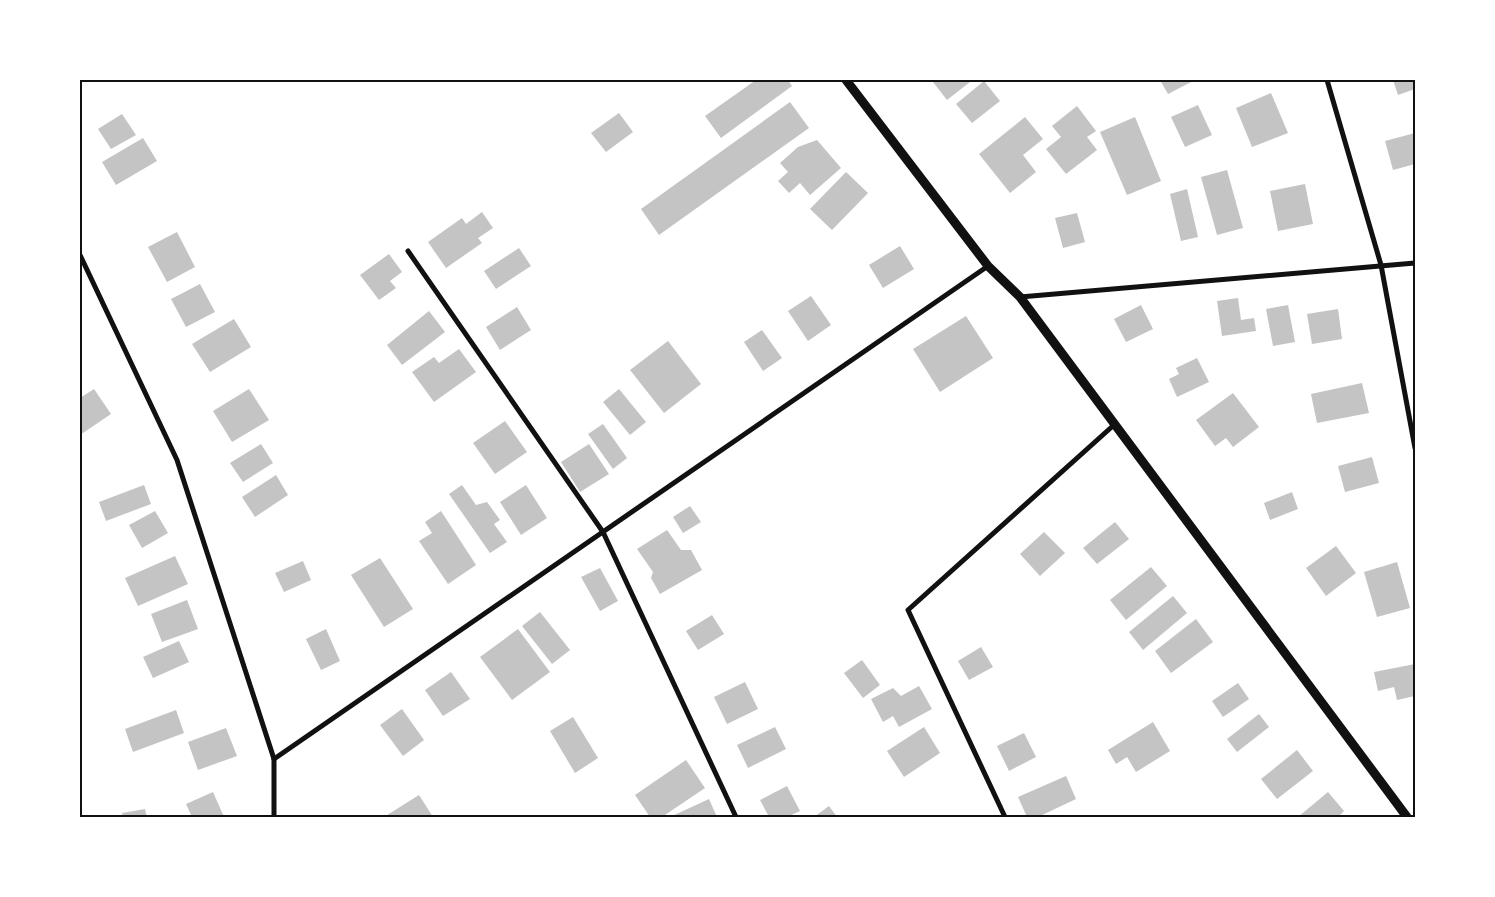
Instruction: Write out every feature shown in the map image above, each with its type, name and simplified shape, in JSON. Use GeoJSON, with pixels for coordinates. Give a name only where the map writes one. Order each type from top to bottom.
{"type":"FeatureCollection","features":[{"type":"Feature","properties":{"kind":"street"},"geometry":{"type":"LineString","coordinates":[[846,80],[988,266],[1020,297],[1407,817]]}},
{"type":"Feature","properties":{"kind":"street"},"geometry":{"type":"LineString","coordinates":[[1327,80],[1381,266],[1415,448]]}},
{"type":"Feature","properties":{"kind":"street"},"geometry":{"type":"LineString","coordinates":[[408,251],[603,532],[736,817]]}},
{"type":"Feature","properties":{"kind":"street"},"geometry":{"type":"LineString","coordinates":[[80,255],[177,460],[274,759],[274,817]]}},
{"type":"Feature","properties":{"kind":"street"},"geometry":{"type":"LineString","coordinates":[[1020,297],[1415,263]]}},
{"type":"Feature","properties":{"kind":"street"},"geometry":{"type":"LineString","coordinates":[[274,759],[988,266]]}},
{"type":"Feature","properties":{"kind":"street"},"geometry":{"type":"LineString","coordinates":[[1005,817],[908,610],[1115,424]]}},
{"type":"Feature","properties":{"kind":"building"},"geometry":{"type":"Polygon","coordinates":[[[756,80],[788,80],[792,86],[721,138],[705,116],[756,80]]]}},
{"type":"Feature","properties":{"kind":"building"},"geometry":{"type":"Polygon","coordinates":[[[936,80],[968,80],[970,82],[947,100],[933,82],[936,80]]]}},
{"type":"Feature","properties":{"kind":"building"},"geometry":{"type":"Polygon","coordinates":[[[1160,80],[1195,80],[1168,94],[1160,80]]]}},
{"type":"Feature","properties":{"kind":"building"},"geometry":{"type":"Polygon","coordinates":[[[1393,80],[1415,80],[1415,89],[1398,95],[1393,80]]]}},
{"type":"Feature","properties":{"kind":"building"},"geometry":{"type":"Polygon","coordinates":[[[984,81],[1000,101],[972,123],[956,104],[984,81]]]}},
{"type":"Feature","properties":{"kind":"building"},"geometry":{"type":"Polygon","coordinates":[[[1271,93],[1288,133],[1252,147],[1236,108],[1271,93]]]}},
{"type":"Feature","properties":{"kind":"building"},"geometry":{"type":"Polygon","coordinates":[[[790,102],[809,128],[659,235],[641,209],[790,102]]]}},
{"type":"Feature","properties":{"kind":"building"},"geometry":{"type":"Polygon","coordinates":[[[1198,105],[1212,135],[1185,147],[1171,117],[1198,105]]]}},
{"type":"Feature","properties":{"kind":"building"},"geometry":{"type":"Polygon","coordinates":[[[1077,106],[1096,131],[1087,137],[1097,150],[1066,174],[1046,149],[1061,137],[1052,126],[1077,106]]]}},
{"type":"Feature","properties":{"kind":"building"},"geometry":{"type":"Polygon","coordinates":[[[619,113],[633,132],[606,152],[591,133],[619,113]]]}},
{"type":"Feature","properties":{"kind":"building"},"geometry":{"type":"Polygon","coordinates":[[[122,114],[136,135],[111,149],[98,129],[122,114]]]}},
{"type":"Feature","properties":{"kind":"building"},"geometry":{"type":"Polygon","coordinates":[[[1025,117],[1043,139],[1023,155],[1036,172],[1010,193],[979,154],[1025,117]]]}},
{"type":"Feature","properties":{"kind":"building"},"geometry":{"type":"Polygon","coordinates":[[[1135,117],[1161,181],[1127,195],[1100,132],[1135,117]]]}},
{"type":"Feature","properties":{"kind":"building"},"geometry":{"type":"Polygon","coordinates":[[[1415,133],[1415,164],[1393,170],[1385,141],[1415,133]]]}},
{"type":"Feature","properties":{"kind":"building"},"geometry":{"type":"Polygon","coordinates":[[[143,138],[157,161],[116,185],[102,162],[143,138]]]}},
{"type":"Feature","properties":{"kind":"building"},"geometry":{"type":"Polygon","coordinates":[[[817,140],[841,168],[810,195],[800,183],[789,193],[778,181],[788,172],[780,163],[798,147],[817,140]]]}},
{"type":"Feature","properties":{"kind":"building"},"geometry":{"type":"Polygon","coordinates":[[[1227,170],[1243,228],[1217,235],[1201,177],[1227,170]]]}},
{"type":"Feature","properties":{"kind":"building"},"geometry":{"type":"Polygon","coordinates":[[[846,172],[868,193],[832,230],[810,209],[846,172]]]}},
{"type":"Feature","properties":{"kind":"building"},"geometry":{"type":"Polygon","coordinates":[[[1305,184],[1313,224],[1278,231],[1270,191],[1305,184]]]}},
{"type":"Feature","properties":{"kind":"building"},"geometry":{"type":"Polygon","coordinates":[[[1187,189],[1198,237],[1181,241],[1170,194],[1187,189]]]}},
{"type":"Feature","properties":{"kind":"building"},"geometry":{"type":"Polygon","coordinates":[[[482,212],[493,228],[478,238],[482,243],[446,268],[428,242],[462,218],[466,224],[482,212]]]}},
{"type":"Feature","properties":{"kind":"building"},"geometry":{"type":"Polygon","coordinates":[[[1077,213],[1085,242],[1063,248],[1055,218],[1077,213]]]}},
{"type":"Feature","properties":{"kind":"building"},"geometry":{"type":"Polygon","coordinates":[[[177,232],[195,267],[167,282],[148,247],[177,232]]]}},
{"type":"Feature","properties":{"kind":"building"},"geometry":{"type":"Polygon","coordinates":[[[900,246],[914,269],[883,288],[869,265],[900,246]]]}},
{"type":"Feature","properties":{"kind":"building"},"geometry":{"type":"Polygon","coordinates":[[[519,248],[531,266],[496,289],[484,271],[519,248]]]}},
{"type":"Feature","properties":{"kind":"building"},"geometry":{"type":"Polygon","coordinates":[[[389,254],[402,272],[390,281],[396,288],[379,300],[360,275],[389,254]]]}},
{"type":"Feature","properties":{"kind":"building"},"geometry":{"type":"Polygon","coordinates":[[[200,284],[215,312],[186,327],[171,299],[200,284]]]}},
{"type":"Feature","properties":{"kind":"building"},"geometry":{"type":"Polygon","coordinates":[[[811,296],[831,325],[808,341],[788,311],[811,296]]]}},
{"type":"Feature","properties":{"kind":"building"},"geometry":{"type":"Polygon","coordinates":[[[1238,298],[1241,320],[1254,318],[1256,331],[1222,336],[1217,301],[1238,298]]]}},
{"type":"Feature","properties":{"kind":"building"},"geometry":{"type":"Polygon","coordinates":[[[1141,305],[1153,329],[1126,342],[1114,319],[1141,305]]]}},
{"type":"Feature","properties":{"kind":"building"},"geometry":{"type":"Polygon","coordinates":[[[1288,305],[1295,342],[1273,346],[1266,309],[1288,305]]]}},
{"type":"Feature","properties":{"kind":"building"},"geometry":{"type":"Polygon","coordinates":[[[517,307],[531,330],[500,350],[486,327],[517,307]]]}},
{"type":"Feature","properties":{"kind":"building"},"geometry":{"type":"Polygon","coordinates":[[[1338,309],[1342,339],[1312,344],[1307,314],[1338,309]]]}},
{"type":"Feature","properties":{"kind":"building"},"geometry":{"type":"Polygon","coordinates":[[[429,311],[445,332],[402,365],[387,345],[429,311]]]}},
{"type":"Feature","properties":{"kind":"building"},"geometry":{"type":"Polygon","coordinates":[[[966,316],[993,358],[940,392],[913,349],[966,316]]]}},
{"type":"Feature","properties":{"kind":"building"},"geometry":{"type":"Polygon","coordinates":[[[234,319],[251,347],[210,372],[192,344],[234,319]]]}},
{"type":"Feature","properties":{"kind":"building"},"geometry":{"type":"Polygon","coordinates":[[[762,330],[782,358],[763,371],[744,342],[762,330]]]}},
{"type":"Feature","properties":{"kind":"building"},"geometry":{"type":"Polygon","coordinates":[[[668,341],[701,384],[664,413],[630,370],[668,341]]]}},
{"type":"Feature","properties":{"kind":"building"},"geometry":{"type":"Polygon","coordinates":[[[459,349],[476,372],[434,402],[412,372],[434,357],[439,363],[459,349]]]}},
{"type":"Feature","properties":{"kind":"building"},"geometry":{"type":"Polygon","coordinates":[[[1197,358],[1209,382],[1177,397],[1169,379],[1179,374],[1176,368],[1197,358]]]}},
{"type":"Feature","properties":{"kind":"building"},"geometry":{"type":"Polygon","coordinates":[[[1362,383],[1369,413],[1317,423],[1311,394],[1362,383]]]}},
{"type":"Feature","properties":{"kind":"building"},"geometry":{"type":"Polygon","coordinates":[[[94,389],[111,414],[80,435],[80,398],[94,389]]]}},
{"type":"Feature","properties":{"kind":"building"},"geometry":{"type":"Polygon","coordinates":[[[249,389],[269,420],[232,442],[213,411],[249,389]]]}},
{"type":"Feature","properties":{"kind":"building"},"geometry":{"type":"Polygon","coordinates":[[[619,389],[646,422],[630,435],[603,402],[619,389]]]}},
{"type":"Feature","properties":{"kind":"building"},"geometry":{"type":"Polygon","coordinates":[[[1233,393],[1259,427],[1233,447],[1226,438],[1215,446],[1196,420],[1233,393]]]}},
{"type":"Feature","properties":{"kind":"building"},"geometry":{"type":"Polygon","coordinates":[[[505,421],[527,452],[495,474],[473,443],[505,421]]]}},
{"type":"Feature","properties":{"kind":"building"},"geometry":{"type":"Polygon","coordinates":[[[603,424],[627,458],[613,469],[588,434],[603,424]]]}},
{"type":"Feature","properties":{"kind":"building"},"geometry":{"type":"Polygon","coordinates":[[[261,444],[273,463],[243,482],[230,463],[261,444]]]}},
{"type":"Feature","properties":{"kind":"building"},"geometry":{"type":"Polygon","coordinates":[[[589,444],[609,474],[580,492],[561,462],[589,444]]]}},
{"type":"Feature","properties":{"kind":"building"},"geometry":{"type":"Polygon","coordinates":[[[1372,457],[1379,483],[1345,492],[1338,466],[1372,457]]]}},
{"type":"Feature","properties":{"kind":"building"},"geometry":{"type":"Polygon","coordinates":[[[276,475],[288,495],[255,517],[242,497],[276,475]]]}},
{"type":"Feature","properties":{"kind":"building"},"geometry":{"type":"Polygon","coordinates":[[[144,485],[151,504],[106,521],[99,502],[144,485]]]}},
{"type":"Feature","properties":{"kind":"building"},"geometry":{"type":"Polygon","coordinates":[[[462,485],[476,505],[487,502],[500,520],[494,524],[507,542],[490,553],[449,494],[462,485]]]}},
{"type":"Feature","properties":{"kind":"building"},"geometry":{"type":"Polygon","coordinates":[[[526,485],[547,518],[521,535],[500,502],[526,485]]]}},
{"type":"Feature","properties":{"kind":"building"},"geometry":{"type":"Polygon","coordinates":[[[1292,492],[1298,509],[1270,520],[1264,503],[1292,492]]]}},
{"type":"Feature","properties":{"kind":"building"},"geometry":{"type":"Polygon","coordinates":[[[690,506],[701,522],[683,533],[673,517],[690,506]]]}},
{"type":"Feature","properties":{"kind":"building"},"geometry":{"type":"Polygon","coordinates":[[[155,511],[168,533],[142,548],[129,525],[155,511]]]}},
{"type":"Feature","properties":{"kind":"building"},"geometry":{"type":"Polygon","coordinates":[[[441,511],[476,565],[448,584],[419,541],[432,533],[425,522],[441,511]]]}},
{"type":"Feature","properties":{"kind":"building"},"geometry":{"type":"Polygon","coordinates":[[[1115,522],[1129,539],[1097,564],[1083,548],[1115,522]]]}},
{"type":"Feature","properties":{"kind":"building"},"geometry":{"type":"Polygon","coordinates":[[[667,530],[681,550],[691,550],[702,570],[660,594],[651,578],[653,572],[637,549],[667,530]]]}},
{"type":"Feature","properties":{"kind":"building"},"geometry":{"type":"Polygon","coordinates":[[[1044,532],[1065,553],[1040,576],[1020,554],[1044,532]]]}},
{"type":"Feature","properties":{"kind":"building"},"geometry":{"type":"Polygon","coordinates":[[[1336,546],[1356,573],[1326,596],[1306,568],[1336,546]]]}},
{"type":"Feature","properties":{"kind":"building"},"geometry":{"type":"Polygon","coordinates":[[[175,556],[188,584],[138,606],[125,578],[175,556]]]}},
{"type":"Feature","properties":{"kind":"building"},"geometry":{"type":"Polygon","coordinates":[[[380,558],[413,609],[384,627],[351,575],[380,558]]]}},
{"type":"Feature","properties":{"kind":"building"},"geometry":{"type":"Polygon","coordinates":[[[303,561],[311,580],[284,592],[275,573],[303,561]]]}},
{"type":"Feature","properties":{"kind":"building"},"geometry":{"type":"Polygon","coordinates":[[[1397,562],[1410,608],[1377,617],[1364,572],[1397,562]]]}},
{"type":"Feature","properties":{"kind":"building"},"geometry":{"type":"Polygon","coordinates":[[[1151,567],[1167,586],[1126,620],[1110,600],[1151,567]]]}},
{"type":"Feature","properties":{"kind":"building"},"geometry":{"type":"Polygon","coordinates":[[[600,568],[618,601],[600,611],[581,577],[600,568]]]}},
{"type":"Feature","properties":{"kind":"building"},"geometry":{"type":"Polygon","coordinates":[[[1173,596],[1187,613],[1143,650],[1129,632],[1173,596]]]}},
{"type":"Feature","properties":{"kind":"building"},"geometry":{"type":"Polygon","coordinates":[[[187,600],[198,629],[162,642],[151,614],[187,600]]]}},
{"type":"Feature","properties":{"kind":"building"},"geometry":{"type":"Polygon","coordinates":[[[540,612],[570,650],[552,664],[522,626],[540,612]]]}},
{"type":"Feature","properties":{"kind":"building"},"geometry":{"type":"Polygon","coordinates":[[[712,615],[724,634],[698,650],[686,631],[712,615]]]}},
{"type":"Feature","properties":{"kind":"building"},"geometry":{"type":"Polygon","coordinates":[[[1196,619],[1213,642],[1171,673],[1155,651],[1196,619]]]}},
{"type":"Feature","properties":{"kind":"building"},"geometry":{"type":"Polygon","coordinates":[[[326,629],[340,661],[321,670],[306,639],[326,629]]]}},
{"type":"Feature","properties":{"kind":"building"},"geometry":{"type":"Polygon","coordinates":[[[518,629],[550,672],[512,700],[480,657],[518,629]]]}},
{"type":"Feature","properties":{"kind":"building"},"geometry":{"type":"Polygon","coordinates":[[[179,641],[189,662],[153,678],[143,657],[179,641]]]}},
{"type":"Feature","properties":{"kind":"building"},"geometry":{"type":"Polygon","coordinates":[[[981,647],[993,667],[969,680],[958,661],[981,647]]]}},
{"type":"Feature","properties":{"kind":"building"},"geometry":{"type":"Polygon","coordinates":[[[862,660],[880,685],[863,698],[844,673],[862,660]]]}},
{"type":"Feature","properties":{"kind":"building"},"geometry":{"type":"Polygon","coordinates":[[[1415,664],[1415,696],[1397,700],[1394,687],[1378,691],[1374,672],[1415,664]]]}},
{"type":"Feature","properties":{"kind":"building"},"geometry":{"type":"Polygon","coordinates":[[[451,672],[470,699],[443,716],[425,690],[451,672]]]}},
{"type":"Feature","properties":{"kind":"building"},"geometry":{"type":"Polygon","coordinates":[[[745,682],[758,709],[727,724],[714,697],[745,682]]]}},
{"type":"Feature","properties":{"kind":"building"},"geometry":{"type":"Polygon","coordinates":[[[1238,683],[1249,699],[1223,717],[1212,701],[1238,683]]]}},
{"type":"Feature","properties":{"kind":"building"},"geometry":{"type":"Polygon","coordinates":[[[919,686],[932,709],[899,727],[893,716],[883,722],[871,699],[893,688],[901,696],[919,686]]]}},
{"type":"Feature","properties":{"kind":"building"},"geometry":{"type":"Polygon","coordinates":[[[402,709],[424,740],[403,756],[380,725],[402,709]]]}},
{"type":"Feature","properties":{"kind":"building"},"geometry":{"type":"Polygon","coordinates":[[[176,710],[184,733],[133,752],[125,729],[176,710]]]}},
{"type":"Feature","properties":{"kind":"building"},"geometry":{"type":"Polygon","coordinates":[[[1259,714],[1269,727],[1237,752],[1227,739],[1259,714]]]}},
{"type":"Feature","properties":{"kind":"building"},"geometry":{"type":"Polygon","coordinates":[[[573,717],[598,758],[575,773],[550,731],[573,717]]]}},
{"type":"Feature","properties":{"kind":"building"},"geometry":{"type":"Polygon","coordinates":[[[1153,722],[1170,751],[1136,772],[1127,757],[1116,764],[1108,750],[1153,722]]]}},
{"type":"Feature","properties":{"kind":"building"},"geometry":{"type":"Polygon","coordinates":[[[775,727],[786,749],[748,768],[737,745],[775,727]]]}},
{"type":"Feature","properties":{"kind":"building"},"geometry":{"type":"Polygon","coordinates":[[[924,727],[940,753],[904,777],[887,751],[924,727]]]}},
{"type":"Feature","properties":{"kind":"building"},"geometry":{"type":"Polygon","coordinates":[[[226,728],[237,756],[198,770],[188,742],[226,728]]]}},
{"type":"Feature","properties":{"kind":"building"},"geometry":{"type":"Polygon","coordinates":[[[1024,733],[1036,757],[1009,771],[997,746],[1024,733]]]}},
{"type":"Feature","properties":{"kind":"building"},"geometry":{"type":"Polygon","coordinates":[[[1297,750],[1313,771],[1277,799],[1261,779],[1297,750]]]}},
{"type":"Feature","properties":{"kind":"building"},"geometry":{"type":"Polygon","coordinates":[[[686,760],[705,788],[662,817],[650,817],[635,795],[686,760]]]}},
{"type":"Feature","properties":{"kind":"building"},"geometry":{"type":"Polygon","coordinates":[[[1066,776],[1076,799],[1038,817],[1027,817],[1018,797],[1066,776]]]}},
{"type":"Feature","properties":{"kind":"building"},"geometry":{"type":"Polygon","coordinates":[[[787,786],[800,811],[787,817],[769,817],[760,800],[787,786]]]}},
{"type":"Feature","properties":{"kind":"building"},"geometry":{"type":"Polygon","coordinates":[[[213,792],[224,817],[192,817],[186,804],[213,792]]]}},
{"type":"Feature","properties":{"kind":"building"},"geometry":{"type":"Polygon","coordinates":[[[1328,792],[1344,811],[1338,817],[1298,817],[1328,792]]]}},
{"type":"Feature","properties":{"kind":"building"},"geometry":{"type":"Polygon","coordinates":[[[419,795],[433,817],[384,817],[419,795]]]}},
{"type":"Feature","properties":{"kind":"building"},"geometry":{"type":"Polygon","coordinates":[[[709,799],[717,817],[670,817],[709,799]]]}},
{"type":"Feature","properties":{"kind":"building"},"geometry":{"type":"Polygon","coordinates":[[[829,806],[837,817],[814,817],[829,806]]]}},
{"type":"Feature","properties":{"kind":"building"},"geometry":{"type":"Polygon","coordinates":[[[145,809],[147,817],[123,817],[122,813],[145,809]]]}}]}
